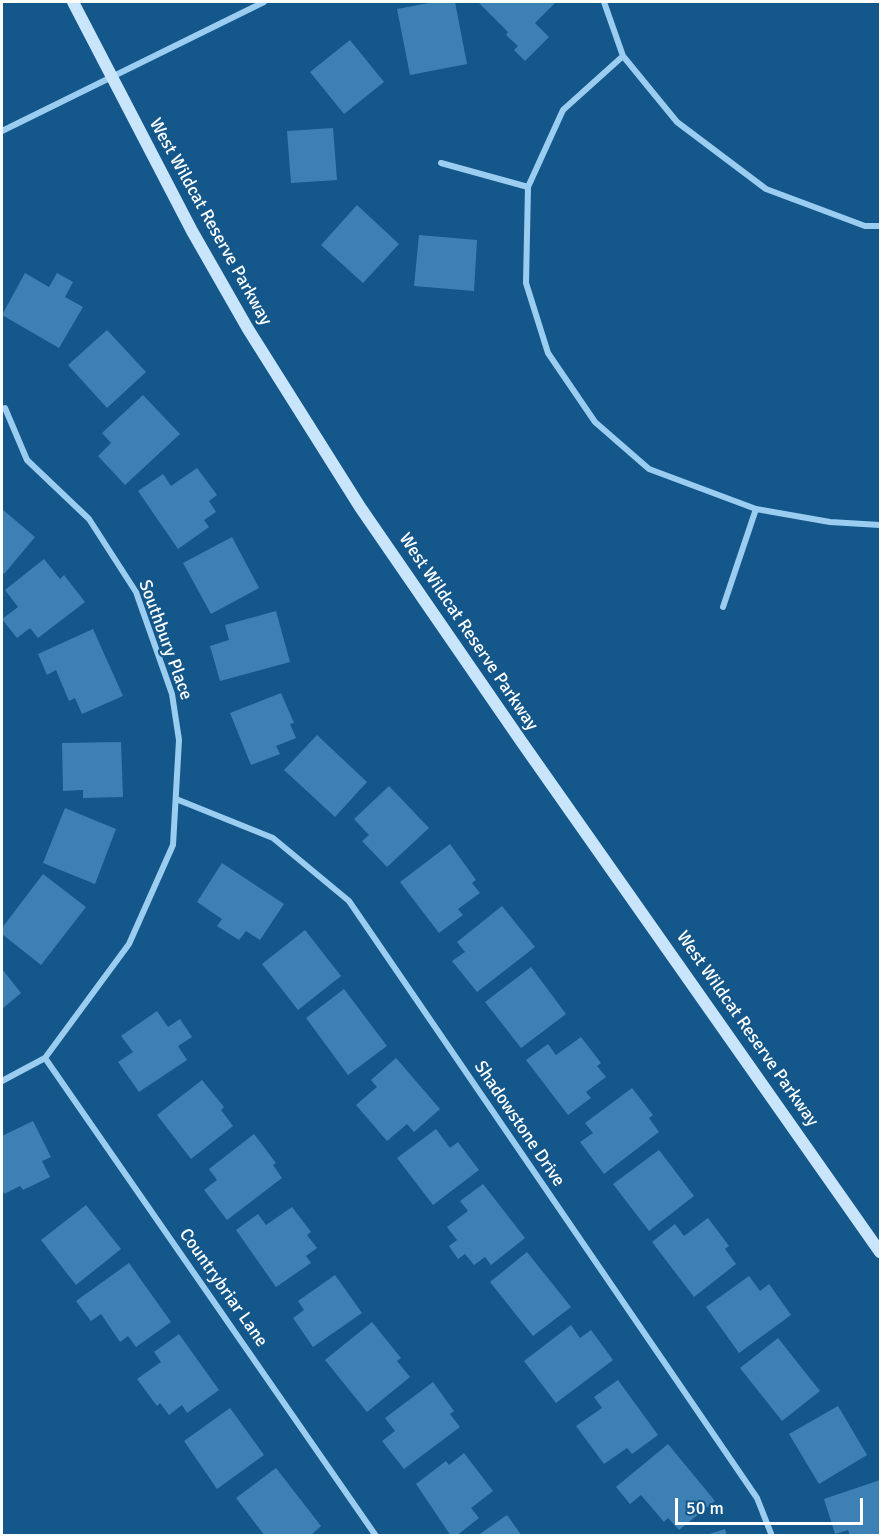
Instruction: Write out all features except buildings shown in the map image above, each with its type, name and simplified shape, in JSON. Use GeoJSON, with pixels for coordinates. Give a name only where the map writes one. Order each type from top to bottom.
{"type":"FeatureCollection","features":[{"type":"Feature","properties":{"kind":"main road","name":"West Wildcat Reserve Parkway"},"geometry":{"type":"LineString","coordinates":[[73,2],[182,212],[248,329],[360,507],[521,741],[880,1252]]}},
{"type":"Feature","properties":{"kind":"street"},"geometry":{"type":"LineString","coordinates":[[2,131],[264,2]]}},
{"type":"Feature","properties":{"kind":"street"},"geometry":{"type":"LineString","coordinates":[[604,2],[623,56],[677,122],[766,189],[865,226],[880,226]]}},
{"type":"Feature","properties":{"kind":"street"},"geometry":{"type":"LineString","coordinates":[[623,56],[562,110],[528,187],[526,283],[548,354],[595,422],[649,469],[756,509],[830,522],[880,525]]}},
{"type":"Feature","properties":{"kind":"street"},"geometry":{"type":"LineString","coordinates":[[441,163],[528,187]]}},
{"type":"Feature","properties":{"kind":"street","name":"Southbury Place"},"geometry":{"type":"LineString","coordinates":[[2,409],[5,408],[27,460],[89,519],[136,592],[172,694],[178,740],[172,845],[129,944],[45,1058],[2,1081]]}},
{"type":"Feature","properties":{"kind":"street"},"geometry":{"type":"LineString","coordinates":[[723,607],[756,509]]}},
{"type":"Feature","properties":{"kind":"street","name":"Shadowstone Drive"},"geometry":{"type":"LineString","coordinates":[[176,799],[273,838],[349,902],[757,1498],[772,1536]]}},
{"type":"Feature","properties":{"kind":"street","name":"Countrybriar Lane"},"geometry":{"type":"LineString","coordinates":[[45,1058],[376,1536]]}}]}
